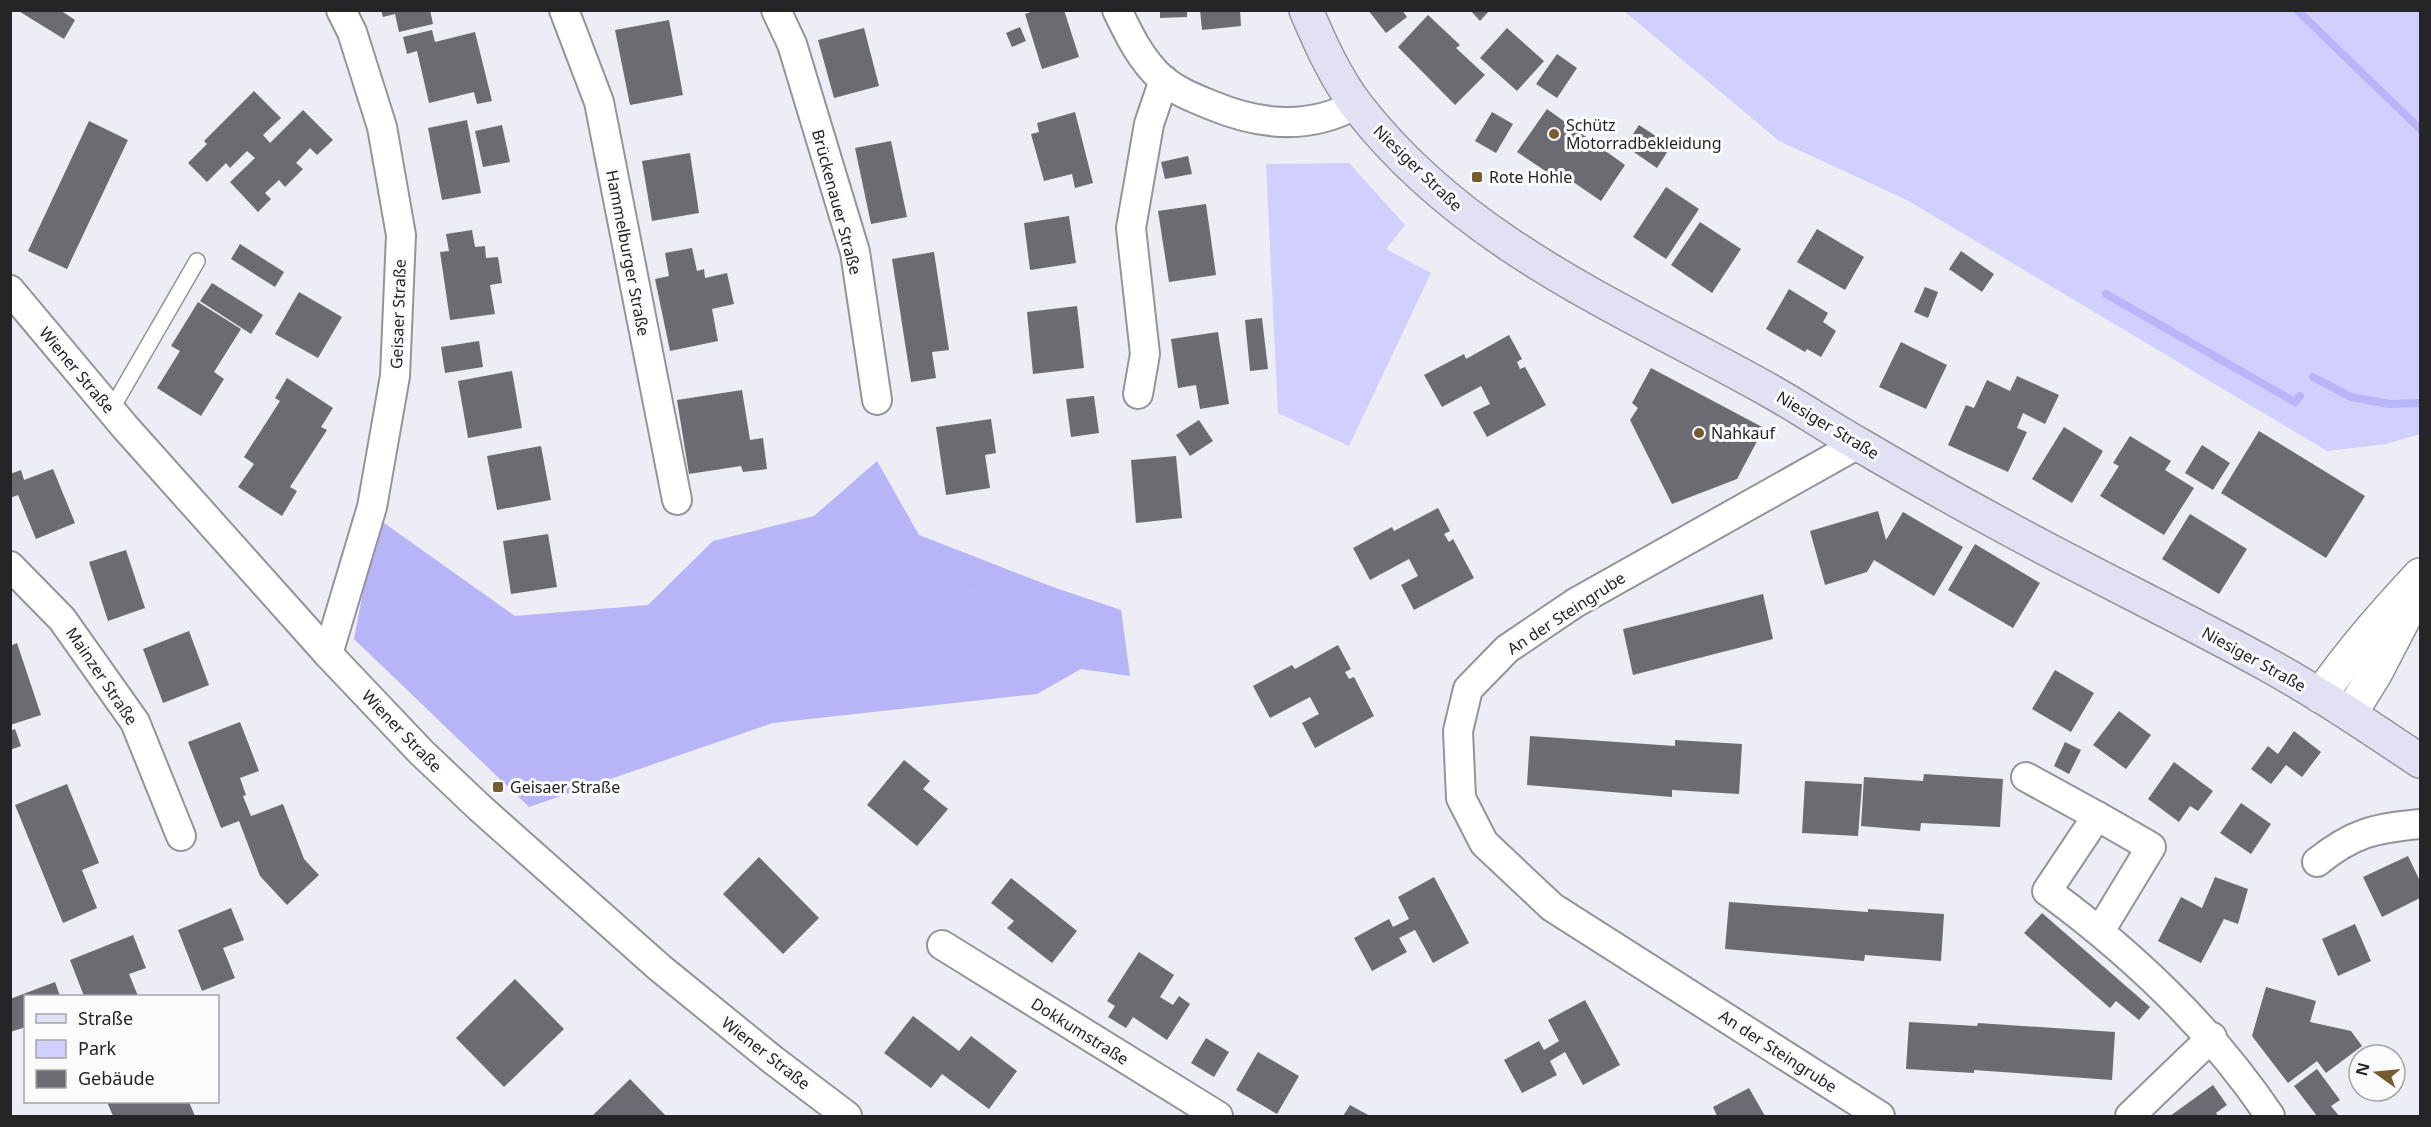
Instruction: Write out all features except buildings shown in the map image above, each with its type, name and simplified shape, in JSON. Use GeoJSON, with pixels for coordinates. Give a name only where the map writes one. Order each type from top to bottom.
{"type":"FeatureCollection","features":[{"type":"Feature","properties":{"kind":"main road","name":"Niesiger Straße"},"geometry":{"type":"LineString","coordinates":[[1306,10],[1329,60],[1356,104],[1385,139],[1440,194],[1521,254],[1708,359],[1772,392],[2008,529],[2264,663],[2350,714],[2421,761]]}},
{"type":"Feature","properties":{"kind":"street","name":"Geisaer Straße"},"geometry":{"type":"LineString","coordinates":[[328,654],[372,507],[396,376],[401,235],[382,128],[352,32],[340,10]]}},
{"type":"Feature","properties":{"kind":"street","name":"Hammelburger Straße"},"geometry":{"type":"LineString","coordinates":[[564,10],[599,102],[677,500]]}},
{"type":"Feature","properties":{"kind":"street","name":"Brückenauer Straße"},"geometry":{"type":"LineString","coordinates":[[776,10],[792,44],[855,252],[877,400]]}},
{"type":"Feature","properties":{"kind":"street"},"geometry":{"type":"LineString","coordinates":[[1117,10],[1146,62],[1164,80],[1187,95],[1219,108],[1266,121],[1289,123],[1310,122],[1338,115],[1356,104]]}},
{"type":"Feature","properties":{"kind":"street"},"geometry":{"type":"LineString","coordinates":[[1138,394],[1145,354],[1131,228],[1149,124],[1164,80]]}},
{"type":"Feature","properties":{"kind":"street","name":"Wiener Straße"},"geometry":{"type":"LineString","coordinates":[[10,290],[111,410],[328,654],[421,752],[480,808],[669,975],[847,1116]]}},
{"type":"Feature","properties":{"kind":"street","name":"An der Steingrube"},"geometry":{"type":"LineString","coordinates":[[1858,444],[1581,600],[1507,649],[1468,689],[1458,731],[1461,798],[1485,843],[1552,906],[1880,1116]]}},
{"type":"Feature","properties":{"kind":"street","name":"Mainzer Straße"},"geometry":{"type":"LineString","coordinates":[[10,566],[62,619],[135,722],[181,836]]}},
{"type":"Feature","properties":{"kind":"street"},"geometry":{"type":"LineString","coordinates":[[2320,696],[2348,656],[2378,620],[2421,575]]}},
{"type":"Feature","properties":{"kind":"street"},"geometry":{"type":"LineString","coordinates":[[2350,714],[2375,674],[2421,587]]}},
{"type":"Feature","properties":{"kind":"street"},"geometry":{"type":"LineString","coordinates":[[2026,777],[2151,847],[2100,931]]}},
{"type":"Feature","properties":{"kind":"street"},"geometry":{"type":"LineString","coordinates":[[2097,816],[2047,891],[2100,931],[2198,1022],[2244,1078],[2270,1116]]}},
{"type":"Feature","properties":{"kind":"street"},"geometry":{"type":"LineString","coordinates":[[2317,862],[2338,845],[2364,832],[2421,824]]}},
{"type":"Feature","properties":{"kind":"street","name":"Dokkumstraße"},"geometry":{"type":"LineString","coordinates":[[942,945],[1218,1116]]}},
{"type":"Feature","properties":{"kind":"street"},"geometry":{"type":"LineString","coordinates":[[2130,1116],[2212,1037]]}},
{"type":"Feature","properties":{"kind":"lane"},"geometry":{"type":"LineString","coordinates":[[111,410],[197,261]]}},
{"type":"Feature","properties":{"kind":"green space"},"geometry":{"type":"Polygon","coordinates":[[[1624,11],[2420,11],[2420,434],[2386,444],[2327,451],[1907,200],[1779,141],[1624,11]]]}},
{"type":"Feature","properties":{"kind":"green space"},"geometry":{"type":"Polygon","coordinates":[[[1349,163],[1405,225],[1386,249],[1431,273],[1349,446],[1278,413],[1266,164],[1349,163]]]}},
{"type":"Feature","properties":{"kind":"shaded area"},"geometry":{"type":"Polygon","coordinates":[[[877,461],[919,535],[1053,587],[1121,610],[1130,676],[1081,669],[1037,694],[773,723],[529,807],[354,639],[377,518],[515,616],[648,605],[713,541],[814,516],[877,461]]]}},
{"type":"Feature","properties":{"kind":"waterway"},"geometry":{"type":"LineString","coordinates":[[2297,10],[2420,129]]}},
{"type":"Feature","properties":{"kind":"waterway"},"geometry":{"type":"LineString","coordinates":[[2106,294],[2295,402],[2300,396]]}},
{"type":"Feature","properties":{"kind":"waterway"},"geometry":{"type":"LineString","coordinates":[[2313,377],[2351,397],[2389,404],[2420,403]]}},
{"type":"Feature","properties":{"kind":"waterway"},"geometry":{"type":"LineString","coordinates":[[946,585],[975,593],[1030,598]]}},
{"type":"Feature","properties":{"kind":"place","name":"Schütz Motorradbekleidung"},"geometry":{"type":"Point","coordinates":[1554,134]}},
{"type":"Feature","properties":{"kind":"place","name":"Rote Hohle"},"geometry":{"type":"Point","coordinates":[1477,177]}},
{"type":"Feature","properties":{"kind":"place","name":"Nahkauf"},"geometry":{"type":"Point","coordinates":[1699,433]}},
{"type":"Feature","properties":{"kind":"place","name":"Geisaer Straße"},"geometry":{"type":"Point","coordinates":[498,787]}}]}
